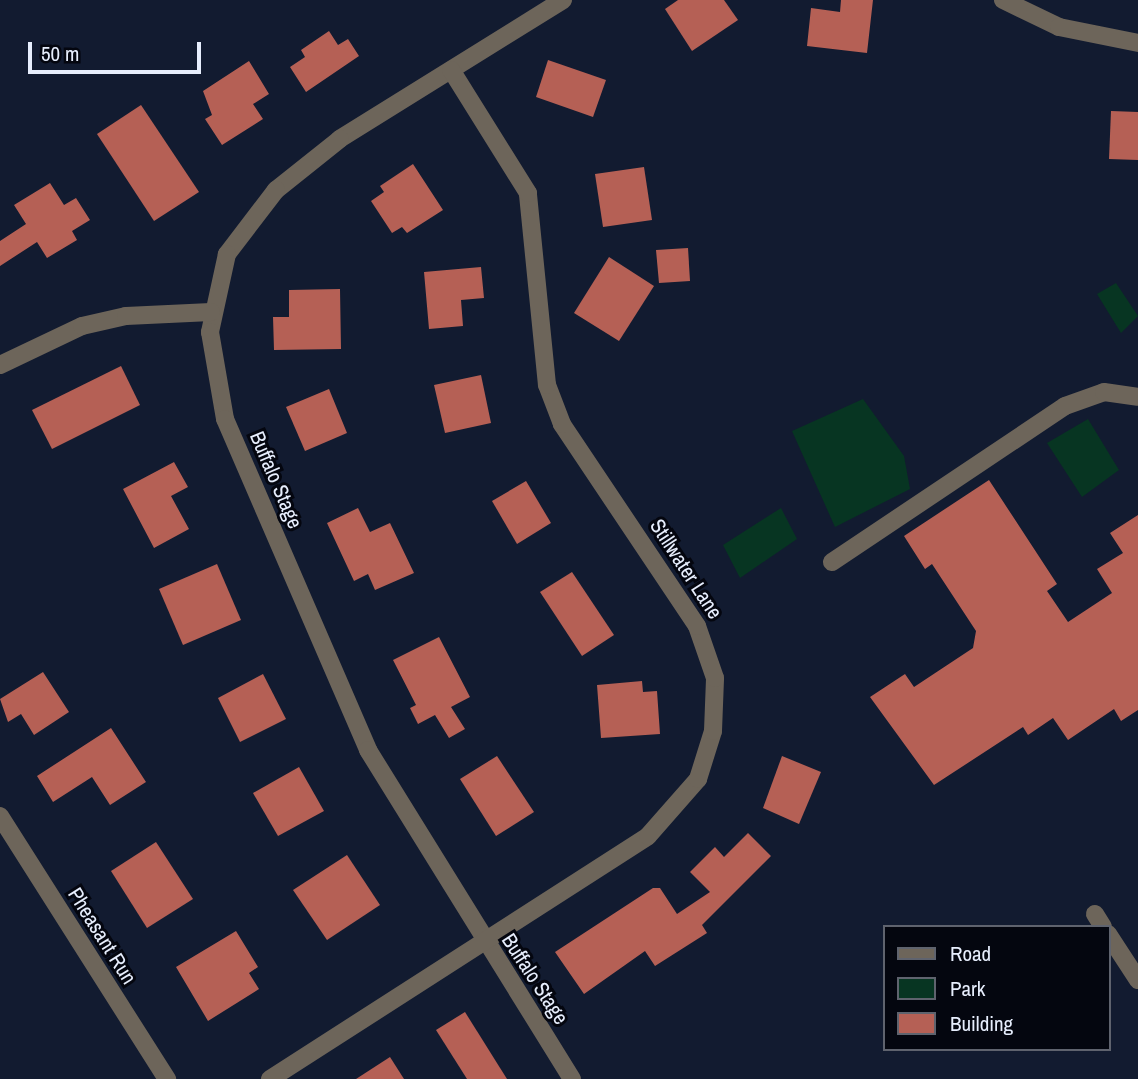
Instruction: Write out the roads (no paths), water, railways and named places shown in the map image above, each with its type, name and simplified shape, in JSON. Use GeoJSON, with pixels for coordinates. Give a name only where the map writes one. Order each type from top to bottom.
{"type":"FeatureCollection","features":[{"type":"Feature","properties":{"kind":"street","name":"Buffalo Stage"},"geometry":{"type":"LineString","coordinates":[[563,0],[328,147],[276,190],[227,254],[211,312],[216,390],[249,477],[368,750],[483,941],[572,1079]]}},
{"type":"Feature","properties":{"kind":"street"},"geometry":{"type":"LineString","coordinates":[[1003,0],[1059,27],[1138,43]]}},
{"type":"Feature","properties":{"kind":"street","name":"Stillwater Lane"},"geometry":{"type":"LineString","coordinates":[[270,1079],[667,819],[698,779],[717,705],[697,626],[562,424],[547,385],[528,193],[451,70]]}},
{"type":"Feature","properties":{"kind":"street"},"geometry":{"type":"LineString","coordinates":[[0,365],[82,326],[126,316],[211,312]]}},
{"type":"Feature","properties":{"kind":"street"},"geometry":{"type":"LineString","coordinates":[[832,562],[1065,406],[1104,393],[1138,397]]}},
{"type":"Feature","properties":{"kind":"street","name":"Pheasant Run"},"geometry":{"type":"LineString","coordinates":[[0,816],[167,1079]]}},
{"type":"Feature","properties":{"kind":"street"},"geometry":{"type":"LineString","coordinates":[[1110,937],[1138,980]]}}]}
